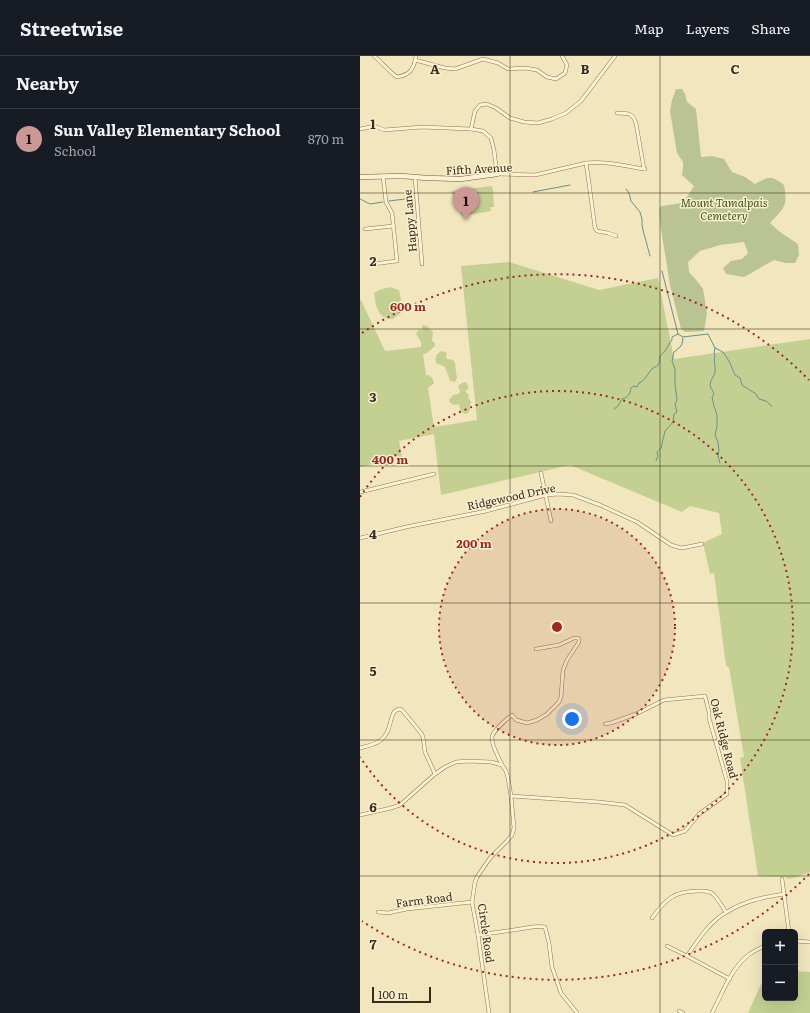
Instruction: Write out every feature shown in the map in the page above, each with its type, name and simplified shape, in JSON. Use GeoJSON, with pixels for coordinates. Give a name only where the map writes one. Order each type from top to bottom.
{"type":"FeatureCollection","features":[{"type":"Feature","properties":{"kind":"street"},"geometry":{"type":"LineString","coordinates":[[374,56],[380,60],[389,72],[397,77],[405,76],[413,69],[415,58],[445,68],[455,69],[483,59],[498,63],[508,69],[525,68],[537,70],[547,77],[556,79],[565,73],[567,65],[562,56]]}},
{"type":"Feature","properties":{"kind":"street"},"geometry":{"type":"LineString","coordinates":[[471,129],[475,111],[480,105],[487,104],[496,108],[510,118],[524,122],[538,123],[566,113],[582,102],[615,56]]}},
{"type":"Feature","properties":{"kind":"street","name":"Fifth Avenue"},"geometry":{"type":"LineString","coordinates":[[360,177],[383,176],[461,179],[497,174],[535,175],[586,163],[618,164],[644,169],[634,117],[630,114],[617,113]]}},
{"type":"Feature","properties":{"kind":"street"},"geometry":{"type":"LineString","coordinates":[[360,129],[370,126],[384,130],[422,127],[471,129],[483,131],[491,138],[497,174]]}},
{"type":"Feature","properties":{"kind":"street"},"geometry":{"type":"LineString","coordinates":[[586,163],[595,228],[597,231],[616,236]]}},
{"type":"Feature","properties":{"kind":"street"},"geometry":{"type":"LineString","coordinates":[[373,264],[397,261],[392,213],[386,199],[383,176]]}},
{"type":"Feature","properties":{"kind":"street","name":"Happy Lane"},"geometry":{"type":"LineString","coordinates":[[414,177],[422,264]]}},
{"type":"Feature","properties":{"kind":"street"},"geometry":{"type":"LineString","coordinates":[[365,230],[393,226]]}},
{"type":"Feature","properties":{"kind":"street"},"geometry":{"type":"LineString","coordinates":[[541,473],[551,521]]}},
{"type":"Feature","properties":{"kind":"street"},"geometry":{"type":"LineString","coordinates":[[360,492],[434,474]]}},
{"type":"Feature","properties":{"kind":"street","name":"Ridgewood Drive"},"geometry":{"type":"LineString","coordinates":[[360,538],[558,494],[573,495],[600,505],[636,522],[670,545],[681,548],[702,544]]}},
{"type":"Feature","properties":{"kind":"street","name":"Circle Road"},"geometry":{"type":"LineString","coordinates":[[488,1013],[478,935],[472,902],[477,876],[490,858],[508,841],[514,828],[511,796],[506,771],[493,744],[493,733],[512,715],[516,720],[527,723],[537,720],[547,714],[559,702],[567,660],[579,640],[578,638],[574,638],[559,645],[536,649]]}},
{"type":"Feature","properties":{"kind":"street","name":"Oak Ridge Road"},"geometry":{"type":"LineString","coordinates":[[511,796],[625,805],[673,835],[685,831],[699,814],[727,794],[727,780],[709,718],[705,696],[664,700],[636,714],[605,724]]}},
{"type":"Feature","properties":{"kind":"street"},"geometry":{"type":"LineString","coordinates":[[360,748],[382,740],[389,729],[394,712],[400,709],[421,733],[425,752],[435,774]]}},
{"type":"Feature","properties":{"kind":"street"},"geometry":{"type":"LineString","coordinates":[[360,815],[400,805],[435,774],[456,762],[480,761],[502,765]]}},
{"type":"Feature","properties":{"kind":"street"},"geometry":{"type":"LineString","coordinates":[[782,879],[789,929]]}},
{"type":"Feature","properties":{"kind":"street"},"geometry":{"type":"LineString","coordinates":[[652,918],[669,898],[679,893],[690,891],[706,891],[714,894],[726,912]]}},
{"type":"Feature","properties":{"kind":"street"},"geometry":{"type":"LineString","coordinates":[[687,956],[701,936],[726,912],[750,901],[766,896],[784,894]]}},
{"type":"Feature","properties":{"kind":"street","name":"Farm Road"},"geometry":{"type":"LineString","coordinates":[[378,912],[388,913],[407,909],[472,902]]}},
{"type":"Feature","properties":{"kind":"street"},"geometry":{"type":"LineString","coordinates":[[478,935],[535,926],[545,927],[552,967],[561,993],[577,1013]]}},
{"type":"Feature","properties":{"kind":"street"},"geometry":{"type":"LineString","coordinates":[[798,942],[810,942]]}},
{"type":"Feature","properties":{"kind":"street"},"geometry":{"type":"LineString","coordinates":[[667,946],[730,979]]}},
{"type":"Feature","properties":{"kind":"street"},"geometry":{"type":"LineString","coordinates":[[712,1013],[737,967],[746,957],[762,948]]}},
{"type":"Feature","properties":{"kind":"street"},"geometry":{"type":"LineString","coordinates":[[679,1011],[683,1013]]}},
{"type":"Feature","properties":{"kind":"green space","name":"Mount Tamalpais Cemetery"},"geometry":{"type":"Polygon","coordinates":[[[676,89],[682,89],[687,102],[696,109],[701,157],[712,156],[724,159],[732,172],[745,177],[755,184],[767,178],[773,178],[784,185],[784,207],[770,223],[798,244],[799,255],[795,263],[786,263],[774,260],[744,277],[726,274],[723,268],[731,261],[742,259],[748,253],[744,242],[720,245],[700,251],[688,262],[689,272],[703,289],[707,313],[704,331],[685,332],[681,329],[670,285],[660,223],[659,210],[661,206],[682,203],[694,186],[682,175],[683,162],[677,153],[670,111],[676,89]]]}},
{"type":"Feature","properties":{"kind":"green space"},"geometry":{"type":"Polygon","coordinates":[[[492,186],[494,207],[490,207],[491,211],[463,216],[460,213],[461,212],[458,209],[451,191],[492,186]]]}},
{"type":"Feature","properties":{"kind":"green space"},"geometry":{"type":"Polygon","coordinates":[[[509,262],[599,290],[658,278],[674,359],[810,339],[810,872],[788,879],[786,877],[758,876],[740,758],[744,757],[729,667],[726,666],[714,573],[710,574],[703,543],[722,534],[719,513],[690,506],[682,512],[570,465],[441,495],[434,434],[399,441],[402,457],[360,467],[360,300],[385,351],[421,347],[421,342],[416,334],[419,329],[422,331],[422,325],[427,326],[433,332],[432,341],[435,343],[435,346],[427,353],[423,354],[426,375],[432,377],[434,383],[428,388],[434,427],[477,420],[461,266],[509,262]]]}},
{"type":"Feature","properties":{"kind":"green space"},"geometry":{"type":"Polygon","coordinates":[[[390,287],[399,290],[401,300],[397,307],[402,312],[393,319],[384,317],[380,314],[374,293],[390,287]]]}},
{"type":"Feature","properties":{"kind":"green space"},"geometry":{"type":"Polygon","coordinates":[[[442,351],[447,353],[447,359],[455,362],[457,378],[455,382],[450,381],[445,367],[436,363],[436,356],[442,351]]]}},
{"type":"Feature","properties":{"kind":"green space"},"geometry":{"type":"Polygon","coordinates":[[[466,382],[468,389],[465,391],[469,395],[468,397],[471,402],[469,412],[466,414],[460,409],[459,404],[454,405],[450,403],[449,400],[453,395],[459,394],[460,391],[458,386],[466,382]]]}},
{"type":"Feature","properties":{"kind":"green space"},"geometry":{"type":"Polygon","coordinates":[[[798,971],[810,972],[810,1013],[748,1013],[762,982],[762,1001],[798,1001],[798,971]]]}},
{"type":"Feature","properties":{"kind":"waterway"},"geometry":{"type":"LineString","coordinates":[[533,192],[570,185]]}},
{"type":"Feature","properties":{"kind":"waterway"},"geometry":{"type":"LineString","coordinates":[[626,189],[629,193],[631,201],[640,212],[650,256]]}},
{"type":"Feature","properties":{"kind":"waterway"},"geometry":{"type":"LineString","coordinates":[[360,199],[370,204],[383,202]]}},
{"type":"Feature","properties":{"kind":"waterway"},"geometry":{"type":"LineString","coordinates":[[389,201],[405,199]]}},
{"type":"Feature","properties":{"kind":"waterway"},"geometry":{"type":"LineString","coordinates":[[662,271],[678,334],[683,337],[708,334],[715,348],[723,352],[735,375],[740,378],[742,385],[756,394],[759,399],[766,401],[772,406]]}},
{"type":"Feature","properties":{"kind":"waterway"},"geometry":{"type":"LineString","coordinates":[[614,409],[618,406],[622,399],[628,395],[631,388],[634,386],[637,387],[652,369],[658,365],[660,356],[666,350],[672,340],[672,337],[678,334]]}},
{"type":"Feature","properties":{"kind":"waterway"},"geometry":{"type":"LineString","coordinates":[[656,461],[658,456],[657,452],[661,448],[665,431],[673,422],[674,414],[677,412],[675,404],[677,400],[675,369],[672,361],[674,352],[682,344],[683,338]]}},
{"type":"Feature","properties":{"kind":"waterway"},"geometry":{"type":"LineString","coordinates":[[715,348],[715,372],[710,385],[714,394],[712,397],[717,415],[715,435],[718,442],[718,456],[720,463]]}},
{"type":"Feature","properties":{"kind":"place","name":"Sun Valley Elementary School"},"geometry":{"type":"Point","coordinates":[466,220]}}]}
